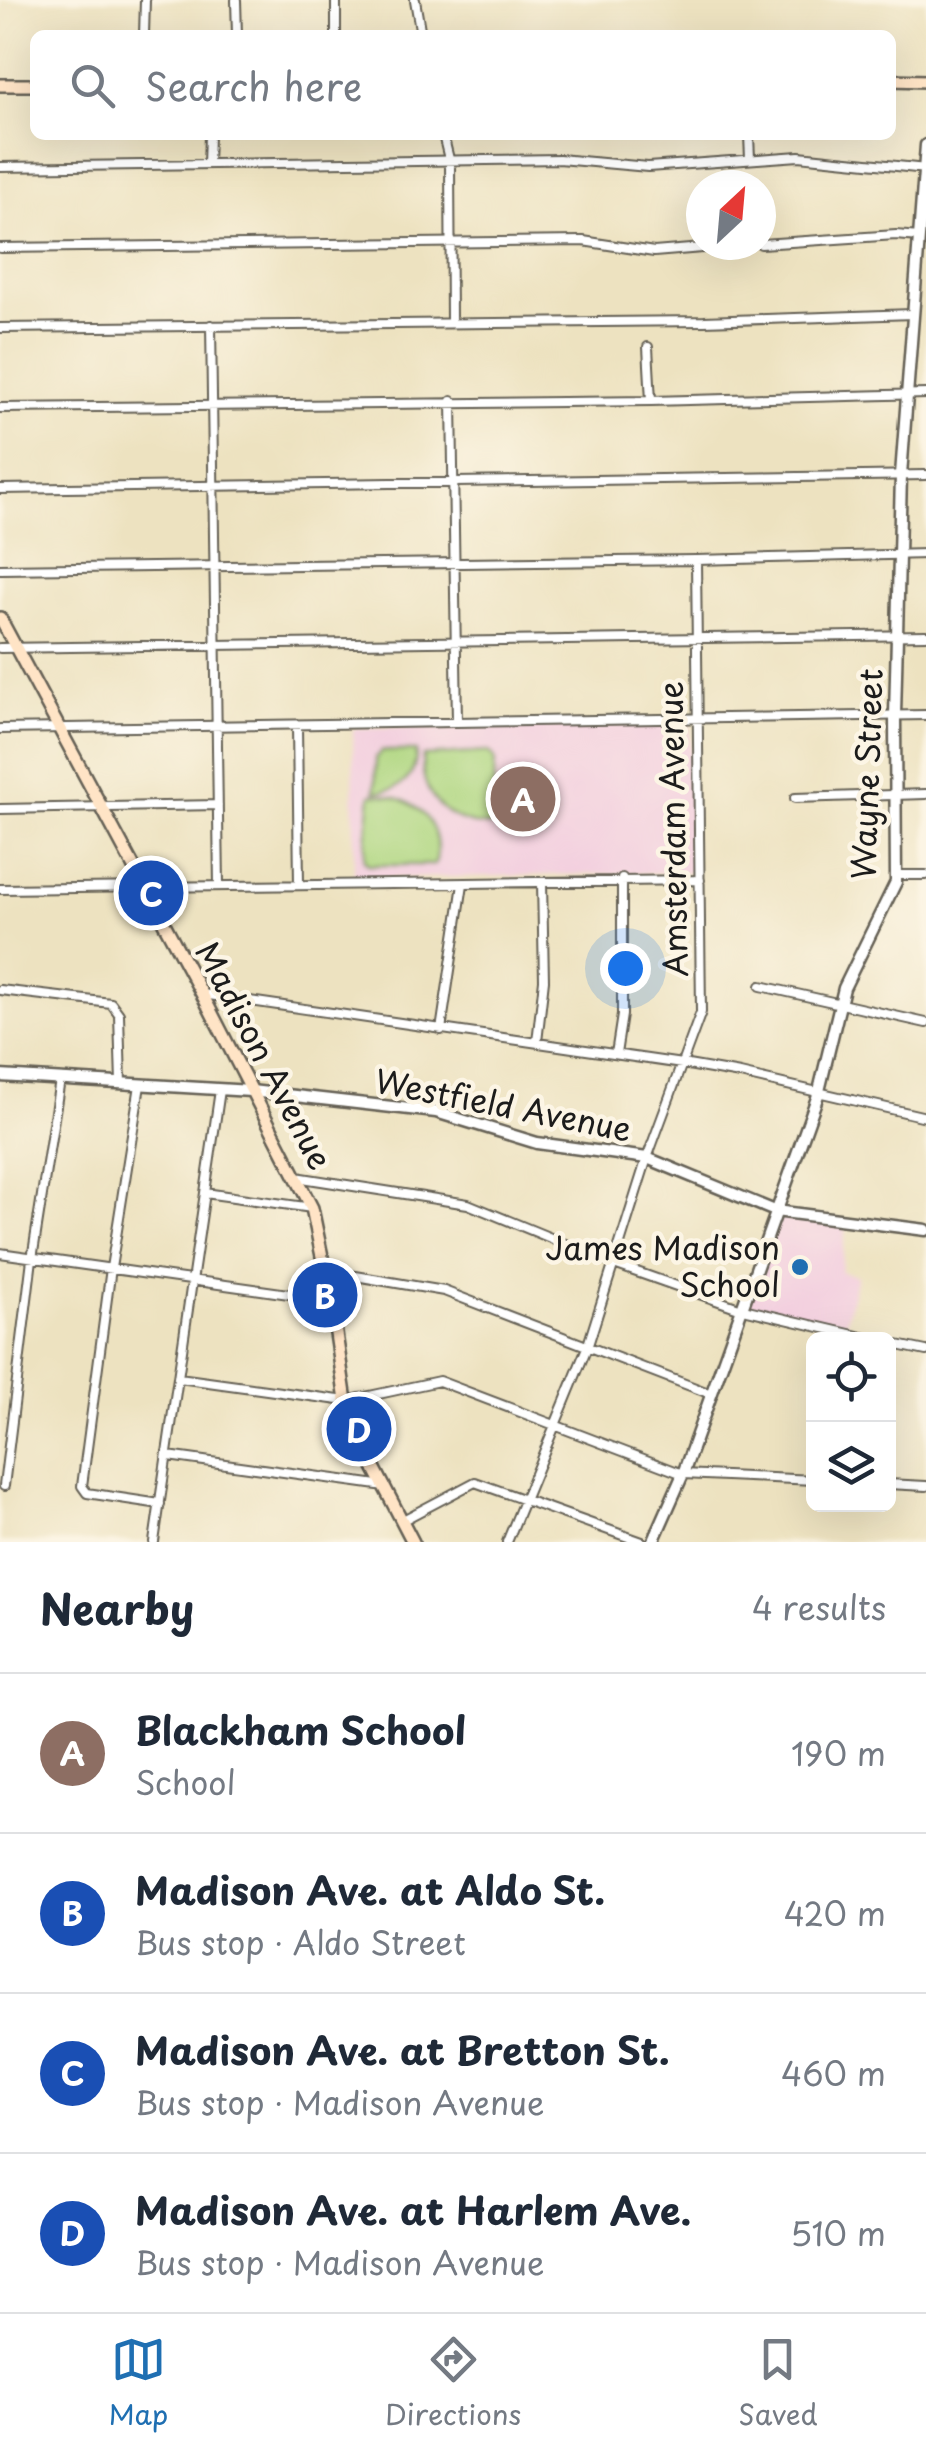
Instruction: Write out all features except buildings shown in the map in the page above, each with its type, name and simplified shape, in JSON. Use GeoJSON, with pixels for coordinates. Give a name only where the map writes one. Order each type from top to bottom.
{"type":"FeatureCollection","features":[{"type":"Feature","properties":{"kind":"main road"},"geometry":{"type":"LineString","coordinates":[[896,80],[926,81]]}},
{"type":"Feature","properties":{"kind":"main road"},"geometry":{"type":"LineString","coordinates":[[0,85],[30,85]]}},
{"type":"Feature","properties":{"kind":"main road","name":"Madison Avenue"},"geometry":{"type":"LineString","coordinates":[[0,618],[312,1208],[346,1400],[362,1444],[413,1542]]}},
{"type":"Feature","properties":{"kind":"street"},"geometry":{"type":"LineString","coordinates":[[144,30],[145,0]]}},
{"type":"Feature","properties":{"kind":"street"},"geometry":{"type":"LineString","coordinates":[[236,0],[237,30]]}},
{"type":"Feature","properties":{"kind":"street"},"geometry":{"type":"LineString","coordinates":[[336,0],[336,30]]}},
{"type":"Feature","properties":{"kind":"street"},"geometry":{"type":"LineString","coordinates":[[414,0],[420,30]]}},
{"type":"Feature","properties":{"kind":"street"},"geometry":{"type":"LineString","coordinates":[[208,140],[208,164]]}},
{"type":"Feature","properties":{"kind":"street"},"geometry":{"type":"LineString","coordinates":[[445,140],[450,163],[451,322]]}},
{"type":"Feature","properties":{"kind":"street"},"geometry":{"type":"LineString","coordinates":[[749,140],[750,159]]}},
{"type":"Feature","properties":{"kind":"street","name":"Wayne Street"},"geometry":{"type":"LineString","coordinates":[[653,1542],[683,1474],[818,1094],[838,1004],[897,875],[895,716],[901,475],[926,145]]}},
{"type":"Feature","properties":{"kind":"street"},"geometry":{"type":"LineString","coordinates":[[0,166],[558,159],[648,167],[836,157],[925,169]]}},
{"type":"Feature","properties":{"kind":"street"},"geometry":{"type":"LineString","coordinates":[[776,243],[896,234],[919,237]]}},
{"type":"Feature","properties":{"kind":"street"},"geometry":{"type":"LineString","coordinates":[[0,248],[582,240],[654,252],[686,249]]}},
{"type":"Feature","properties":{"kind":"street"},"geometry":{"type":"LineString","coordinates":[[0,328],[913,314]]}},
{"type":"Feature","properties":{"kind":"street"},"geometry":{"type":"LineString","coordinates":[[211,325],[218,886]]}},
{"type":"Feature","properties":{"kind":"street"},"geometry":{"type":"LineString","coordinates":[[912,330],[926,329]]}},
{"type":"Feature","properties":{"kind":"street"},"geometry":{"type":"LineString","coordinates":[[648,347],[651,401]]}},
{"type":"Feature","properties":{"kind":"street"},"geometry":{"type":"LineString","coordinates":[[0,408],[926,394]]}},
{"type":"Feature","properties":{"kind":"street"},"geometry":{"type":"LineString","coordinates":[[452,400],[457,722]]}},
{"type":"Feature","properties":{"kind":"street"},"geometry":{"type":"LineString","coordinates":[[0,489],[926,475]]}},
{"type":"Feature","properties":{"kind":"street"},"geometry":{"type":"LineString","coordinates":[[0,568],[926,554]]}},
{"type":"Feature","properties":{"kind":"street","name":"Amsterdam Avenue"},"geometry":{"type":"LineString","coordinates":[[508,1542],[588,1345],[648,1158],[701,1012],[696,560]]}},
{"type":"Feature","properties":{"kind":"street"},"geometry":{"type":"LineString","coordinates":[[0,648],[926,635]]}},
{"type":"Feature","properties":{"kind":"street"},"geometry":{"type":"LineString","coordinates":[[0,729],[926,716]]}},
{"type":"Feature","properties":{"kind":"street"},"geometry":{"type":"LineString","coordinates":[[297,724],[299,885]]}},
{"type":"Feature","properties":{"kind":"street"},"geometry":{"type":"LineString","coordinates":[[795,798],[926,794]]}},
{"type":"Feature","properties":{"kind":"street"},"geometry":{"type":"LineString","coordinates":[[0,809],[218,806]]}},
{"type":"Feature","properties":{"kind":"street"},"geometry":{"type":"LineString","coordinates":[[897,875],[926,875]]}},
{"type":"Feature","properties":{"kind":"street"},"geometry":{"type":"LineString","coordinates":[[616,1054],[622,1015],[622,878]]}},
{"type":"Feature","properties":{"kind":"street"},"geometry":{"type":"LineString","coordinates":[[0,888],[700,880]]}},
{"type":"Feature","properties":{"kind":"street"},"geometry":{"type":"LineString","coordinates":[[537,1042],[544,980],[542,883]]}},
{"type":"Feature","properties":{"kind":"street"},"geometry":{"type":"LineString","coordinates":[[441,1030],[464,884]]}},
{"type":"Feature","properties":{"kind":"street"},"geometry":{"type":"LineString","coordinates":[[760,986],[926,1023]]}},
{"type":"Feature","properties":{"kind":"street"},"geometry":{"type":"LineString","coordinates":[[0,990],[111,1003],[120,1014],[121,1084]]}},
{"type":"Feature","properties":{"kind":"street"},"geometry":{"type":"LineString","coordinates":[[202,994],[682,1064],[926,1118]]}},
{"type":"Feature","properties":{"kind":"street","name":"Westfield Avenue"},"geometry":{"type":"LineString","coordinates":[[0,1076],[251,1091],[436,1112],[538,1143],[648,1158],[775,1211],[926,1230]]}},
{"type":"Feature","properties":{"kind":"street"},"geometry":{"type":"LineString","coordinates":[[4,1486],[32,1259],[60,1080]]}},
{"type":"Feature","properties":{"kind":"street"},"geometry":{"type":"LineString","coordinates":[[140,1085],[82,1486],[87,1493],[160,1504]]}},
{"type":"Feature","properties":{"kind":"street"},"geometry":{"type":"LineString","coordinates":[[154,1542],[220,1090]]}},
{"type":"Feature","properties":{"kind":"street"},"geometry":{"type":"LineString","coordinates":[[296,1177],[468,1204],[614,1264],[739,1308],[841,1332]]}},
{"type":"Feature","properties":{"kind":"street"},"geometry":{"type":"LineString","coordinates":[[206,1193],[312,1208]]}},
{"type":"Feature","properties":{"kind":"street"},"geometry":{"type":"LineString","coordinates":[[0,1253],[331,1300]]}},
{"type":"Feature","properties":{"kind":"street"},"geometry":{"type":"LineString","coordinates":[[326,1271],[444,1291],[711,1394]]}},
{"type":"Feature","properties":{"kind":"street"},"geometry":{"type":"LineString","coordinates":[[896,1344],[926,1351]]}},
{"type":"Feature","properties":{"kind":"street"},"geometry":{"type":"LineString","coordinates":[[178,1378],[346,1400],[439,1381],[683,1474],[806,1480]]}},
{"type":"Feature","properties":{"kind":"street"},"geometry":{"type":"LineString","coordinates":[[168,1456],[385,1486]]}},
{"type":"Feature","properties":{"kind":"street"},"geometry":{"type":"LineString","coordinates":[[402,1520],[476,1482],[642,1542]]}},
{"type":"Feature","properties":{"kind":"street"},"geometry":{"type":"LineString","coordinates":[[896,1484],[926,1486]]}},
{"type":"Feature","properties":{"kind":"shaded area"},"geometry":{"type":"Polygon","coordinates":[[[690,724],[693,872],[354,879],[353,728],[690,724]]]}},
{"type":"Feature","properties":{"kind":"shaded area","name":"James Madison School"},"geometry":{"type":"Polygon","coordinates":[[[778,1216],[846,1225],[841,1272],[857,1276],[845,1326],[748,1304],[778,1216]]]}},
{"type":"Feature","properties":{"kind":"green space"},"geometry":{"type":"Polygon","coordinates":[[[382,751],[416,751],[416,760],[406,781],[393,789],[375,792],[376,757],[382,751]]]}},
{"type":"Feature","properties":{"kind":"green space"},"geometry":{"type":"Polygon","coordinates":[[[488,752],[495,759],[492,825],[477,825],[451,815],[432,797],[423,771],[423,756],[488,752]]]}},
{"type":"Feature","properties":{"kind":"green space"},"geometry":{"type":"Polygon","coordinates":[[[371,795],[399,799],[422,813],[435,836],[435,865],[369,865],[364,860],[371,795]]]}},
{"type":"Feature","properties":{"kind":"place","name":"Blackham School"},"geometry":{"type":"Point","coordinates":[523,799]}},
{"type":"Feature","properties":{"kind":"place","name":"Madison Ave. at Bretton St."},"geometry":{"type":"Point","coordinates":[151,893]}},
{"type":"Feature","properties":{"kind":"place","name":"James Madison School"},"geometry":{"type":"Point","coordinates":[800,1267]}},
{"type":"Feature","properties":{"kind":"place","name":"Madison Ave. at Aldo St."},"geometry":{"type":"Point","coordinates":[325,1295]}},
{"type":"Feature","properties":{"kind":"place","name":"Madison Ave. at Harlem Ave."},"geometry":{"type":"Point","coordinates":[359,1429]}}]}
